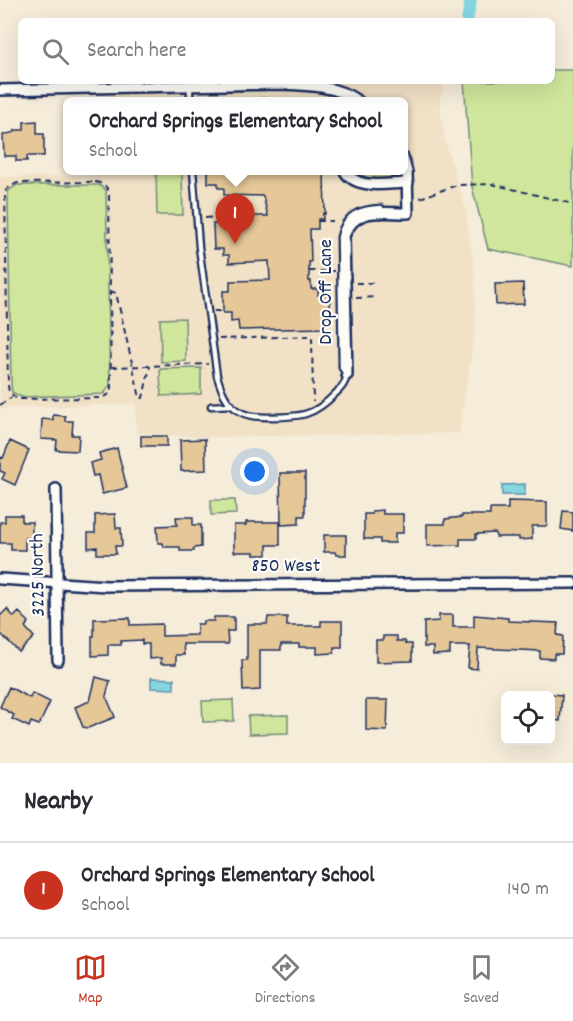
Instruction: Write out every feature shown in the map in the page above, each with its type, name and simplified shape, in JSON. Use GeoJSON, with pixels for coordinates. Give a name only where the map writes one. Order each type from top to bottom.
{"type":"FeatureCollection","features":[{"type":"Feature","properties":{"kind":"street"},"geometry":{"type":"LineString","coordinates":[[0,90],[313,85],[340,97]]}},
{"type":"Feature","properties":{"kind":"street"},"geometry":{"type":"LineString","coordinates":[[348,175],[353,181],[361,184],[408,183]]}},
{"type":"Feature","properties":{"kind":"street"},"geometry":{"type":"LineString","coordinates":[[347,375],[344,236],[352,220],[360,215],[408,213],[406,175]]}},
{"type":"Feature","properties":{"kind":"street","name":"3225 North"},"geometry":{"type":"LineString","coordinates":[[56,489],[58,660]]}},
{"type":"Feature","properties":{"kind":"street","name":"850 West"},"geometry":{"type":"LineString","coordinates":[[0,579],[106,586],[573,583]]}},
{"type":"Feature","properties":{"kind":"lane"},"geometry":{"type":"LineString","coordinates":[[190,86],[190,97]]}},
{"type":"Feature","properties":{"kind":"lane"},"geometry":{"type":"LineString","coordinates":[[193,175],[199,247],[217,376],[225,396],[232,405],[246,415],[301,416],[321,408],[342,388],[347,375]]}},
{"type":"Feature","properties":{"kind":"lane"},"geometry":{"type":"LineString","coordinates":[[211,405],[232,405]]}},
{"type":"Feature","properties":{"kind":"path"},"geometry":{"type":"LineString","coordinates":[[95,182],[102,183],[106,187],[109,195],[112,366],[112,387],[105,398],[22,400],[12,396],[9,392],[5,196],[8,188],[17,183],[95,182]]}},
{"type":"Feature","properties":{"kind":"path"},"geometry":{"type":"LineString","coordinates":[[420,198],[457,185],[492,184],[573,204]]}},
{"type":"Feature","properties":{"kind":"path"},"geometry":{"type":"LineString","coordinates":[[204,218],[220,218]]}},
{"type":"Feature","properties":{"kind":"path"},"geometry":{"type":"LineString","coordinates":[[318,221],[333,221]]}},
{"type":"Feature","properties":{"kind":"path"},"geometry":{"type":"LineString","coordinates":[[309,271],[334,271]]}},
{"type":"Feature","properties":{"kind":"path"},"geometry":{"type":"LineString","coordinates":[[356,283],[375,283]]}},
{"type":"Feature","properties":{"kind":"path"},"geometry":{"type":"LineString","coordinates":[[110,291],[116,293],[140,398],[143,398],[150,366]]}},
{"type":"Feature","properties":{"kind":"path"},"geometry":{"type":"LineString","coordinates":[[356,298],[375,297]]}},
{"type":"Feature","properties":{"kind":"path"},"geometry":{"type":"LineString","coordinates":[[214,311],[223,310]]}},
{"type":"Feature","properties":{"kind":"path"},"geometry":{"type":"LineString","coordinates":[[219,339],[283,335],[312,336],[313,404]]}},
{"type":"Feature","properties":{"kind":"path"},"geometry":{"type":"LineString","coordinates":[[112,366],[209,364]]}},
{"type":"Feature","properties":{"kind":"path"},"geometry":{"type":"LineString","coordinates":[[0,405],[12,396]]}},
{"type":"Feature","properties":{"kind":"shaded area"},"geometry":{"type":"Polygon","coordinates":[[[107,84],[444,84],[440,98],[445,142],[466,210],[475,278],[475,330],[459,433],[206,437],[136,433],[136,404],[0,408],[0,177],[408,175],[408,97],[108,97],[107,84]]]}},
{"type":"Feature","properties":{"kind":"green space"},"geometry":{"type":"Polygon","coordinates":[[[555,70],[573,70],[573,266],[488,249],[472,187],[464,84],[555,84],[555,70]]]}},
{"type":"Feature","properties":{"kind":"green space"},"geometry":{"type":"Polygon","coordinates":[[[156,175],[182,175],[183,215],[157,215],[156,175]]]}},
{"type":"Feature","properties":{"kind":"green space"},"geometry":{"type":"Polygon","coordinates":[[[362,175],[394,175],[378,179],[362,175]]]}},
{"type":"Feature","properties":{"kind":"green space"},"geometry":{"type":"Polygon","coordinates":[[[17,185],[99,185],[106,190],[110,385],[104,394],[21,397],[12,392],[8,194],[9,190],[17,185]]]}},
{"type":"Feature","properties":{"kind":"green space"},"geometry":{"type":"Polygon","coordinates":[[[185,318],[186,361],[161,362],[160,319],[185,318]]]}},
{"type":"Feature","properties":{"kind":"green space"},"geometry":{"type":"Polygon","coordinates":[[[201,368],[201,394],[161,396],[160,369],[201,368]]]}},
{"type":"Feature","properties":{"kind":"green space"},"geometry":{"type":"Polygon","coordinates":[[[211,500],[235,500],[236,514],[211,515],[211,500]]]}},
{"type":"Feature","properties":{"kind":"green space"},"geometry":{"type":"Polygon","coordinates":[[[233,700],[234,721],[203,722],[202,701],[233,700]]]}},
{"type":"Feature","properties":{"kind":"green space"},"geometry":{"type":"Polygon","coordinates":[[[288,715],[288,733],[249,734],[248,716],[288,715]]]}},
{"type":"Feature","properties":{"kind":"water"},"geometry":{"type":"Polygon","coordinates":[[[525,484],[525,495],[502,495],[502,485],[525,484]]]}},
{"type":"Feature","properties":{"kind":"water"},"geometry":{"type":"Polygon","coordinates":[[[151,678],[174,679],[174,689],[151,688],[151,678]]]}},
{"type":"Feature","properties":{"kind":"building"},"geometry":{"type":"Polygon","coordinates":[[[37,121],[37,134],[44,134],[44,156],[27,156],[27,161],[16,161],[16,156],[4,156],[3,135],[15,132],[15,130],[24,130],[24,122],[37,121]]]}},
{"type":"Feature","properties":{"kind":"building"},"geometry":{"type":"Polygon","coordinates":[[[208,175],[324,175],[325,214],[323,213],[323,219],[318,219],[318,229],[310,229],[311,262],[309,262],[311,289],[318,289],[318,295],[330,295],[330,318],[324,318],[324,328],[239,330],[238,321],[231,322],[231,313],[223,313],[223,291],[230,291],[230,281],[270,280],[269,261],[229,263],[229,255],[223,255],[223,249],[214,249],[213,224],[221,224],[220,216],[268,216],[263,196],[224,195],[224,188],[218,188],[218,183],[208,183],[208,175]]]}},
{"type":"Feature","properties":{"kind":"building"},"geometry":{"type":"Polygon","coordinates":[[[523,283],[524,304],[496,305],[495,284],[523,283]]]}},
{"type":"Feature","properties":{"kind":"building"},"geometry":{"type":"Polygon","coordinates":[[[53,415],[65,416],[65,421],[73,421],[72,435],[79,435],[78,451],[56,450],[57,440],[41,439],[42,419],[53,420],[53,415]]]}},
{"type":"Feature","properties":{"kind":"building"},"geometry":{"type":"Polygon","coordinates":[[[141,436],[167,436],[167,446],[141,446],[141,436]]]}},
{"type":"Feature","properties":{"kind":"building"},"geometry":{"type":"Polygon","coordinates":[[[205,439],[206,470],[181,471],[180,440],[205,439]]]}},
{"type":"Feature","properties":{"kind":"building"},"geometry":{"type":"Polygon","coordinates":[[[10,441],[29,450],[15,485],[2,479],[5,473],[0,471],[0,457],[3,458],[10,441]]]}},
{"type":"Feature","properties":{"kind":"building"},"geometry":{"type":"Polygon","coordinates":[[[117,448],[127,488],[102,494],[98,475],[93,476],[90,463],[101,460],[99,453],[117,448]]]}},
{"type":"Feature","properties":{"kind":"building"},"geometry":{"type":"Polygon","coordinates":[[[280,473],[305,473],[305,516],[299,516],[299,524],[281,525],[280,473]]]}},
{"type":"Feature","properties":{"kind":"building"},"geometry":{"type":"Polygon","coordinates":[[[508,501],[547,502],[547,526],[532,526],[532,539],[496,537],[495,533],[476,534],[476,539],[460,539],[460,545],[427,546],[427,524],[445,524],[445,519],[462,517],[462,515],[490,515],[490,509],[508,509],[508,501]]]}},
{"type":"Feature","properties":{"kind":"building"},"geometry":{"type":"Polygon","coordinates":[[[383,510],[383,514],[403,514],[403,533],[395,533],[395,543],[380,543],[380,539],[364,539],[364,514],[383,510]]]}},
{"type":"Feature","properties":{"kind":"building"},"geometry":{"type":"Polygon","coordinates":[[[563,511],[573,512],[573,531],[561,529],[563,511]]]}},
{"type":"Feature","properties":{"kind":"building"},"geometry":{"type":"Polygon","coordinates":[[[115,514],[116,528],[121,528],[122,546],[115,546],[116,554],[97,554],[97,547],[88,548],[88,533],[95,533],[95,515],[115,514]]]}},
{"type":"Feature","properties":{"kind":"building"},"geometry":{"type":"Polygon","coordinates":[[[5,515],[22,515],[22,522],[32,522],[32,538],[25,538],[25,550],[11,550],[11,543],[0,543],[0,522],[5,522],[5,515]]]}},
{"type":"Feature","properties":{"kind":"building"},"geometry":{"type":"Polygon","coordinates":[[[176,517],[193,517],[193,525],[201,525],[201,547],[194,548],[194,551],[180,551],[180,547],[164,547],[163,543],[158,543],[157,526],[177,525],[176,517]]]}},
{"type":"Feature","properties":{"kind":"building"},"geometry":{"type":"Polygon","coordinates":[[[246,522],[280,522],[280,545],[267,545],[267,555],[254,555],[254,552],[234,552],[234,525],[246,525],[246,522]]]}},
{"type":"Feature","properties":{"kind":"building"},"geometry":{"type":"Polygon","coordinates":[[[324,535],[346,535],[346,555],[324,552],[324,535]]]}},
{"type":"Feature","properties":{"kind":"building"},"geometry":{"type":"Polygon","coordinates":[[[7,609],[14,617],[19,612],[29,622],[25,627],[34,637],[19,652],[0,633],[0,616],[7,609]]]}},
{"type":"Feature","properties":{"kind":"building"},"geometry":{"type":"Polygon","coordinates":[[[439,615],[453,615],[453,627],[474,627],[474,615],[508,618],[508,621],[558,623],[557,635],[563,636],[562,654],[554,654],[554,659],[540,658],[540,651],[478,648],[477,669],[468,668],[470,646],[450,646],[450,654],[433,655],[433,647],[424,647],[424,622],[439,621],[439,615]]]}},
{"type":"Feature","properties":{"kind":"building"},"geometry":{"type":"Polygon","coordinates":[[[214,617],[234,617],[234,631],[227,631],[228,644],[183,644],[184,655],[176,655],[176,664],[161,664],[161,658],[149,659],[149,644],[142,644],[142,640],[121,641],[121,645],[108,645],[108,655],[92,656],[94,619],[130,618],[130,625],[162,624],[162,636],[197,635],[197,624],[203,624],[203,621],[214,621],[214,617]]]}},
{"type":"Feature","properties":{"kind":"building"},"geometry":{"type":"Polygon","coordinates":[[[268,617],[287,617],[287,626],[321,626],[321,621],[342,621],[342,647],[334,647],[334,653],[317,654],[317,647],[299,647],[299,644],[281,644],[281,650],[260,650],[260,690],[243,691],[242,660],[247,660],[247,624],[267,624],[268,617]]]}},
{"type":"Feature","properties":{"kind":"building"},"geometry":{"type":"Polygon","coordinates":[[[383,636],[397,636],[397,641],[412,644],[412,661],[376,662],[376,640],[383,640],[383,636]]]}},
{"type":"Feature","properties":{"kind":"building"},"geometry":{"type":"Polygon","coordinates":[[[96,677],[110,681],[106,696],[115,717],[88,728],[83,727],[75,707],[90,701],[96,677]]]}},
{"type":"Feature","properties":{"kind":"building"},"geometry":{"type":"Polygon","coordinates":[[[9,687],[30,698],[32,693],[50,702],[39,725],[31,722],[29,727],[12,719],[14,715],[0,707],[9,687]]]}},
{"type":"Feature","properties":{"kind":"building"},"geometry":{"type":"Polygon","coordinates":[[[555,694],[562,695],[560,721],[555,720],[555,694]]]}},
{"type":"Feature","properties":{"kind":"building"},"geometry":{"type":"Polygon","coordinates":[[[366,700],[388,700],[387,731],[366,730],[366,700]]]}},
{"type":"Feature","properties":{"kind":"waterway"},"geometry":{"type":"LineString","coordinates":[[468,18],[471,0]]}},
{"type":"Feature","properties":{"kind":"place","name":"Orchard Springs Elementary School"},"geometry":{"type":"Point","coordinates":[235,244]}}]}
